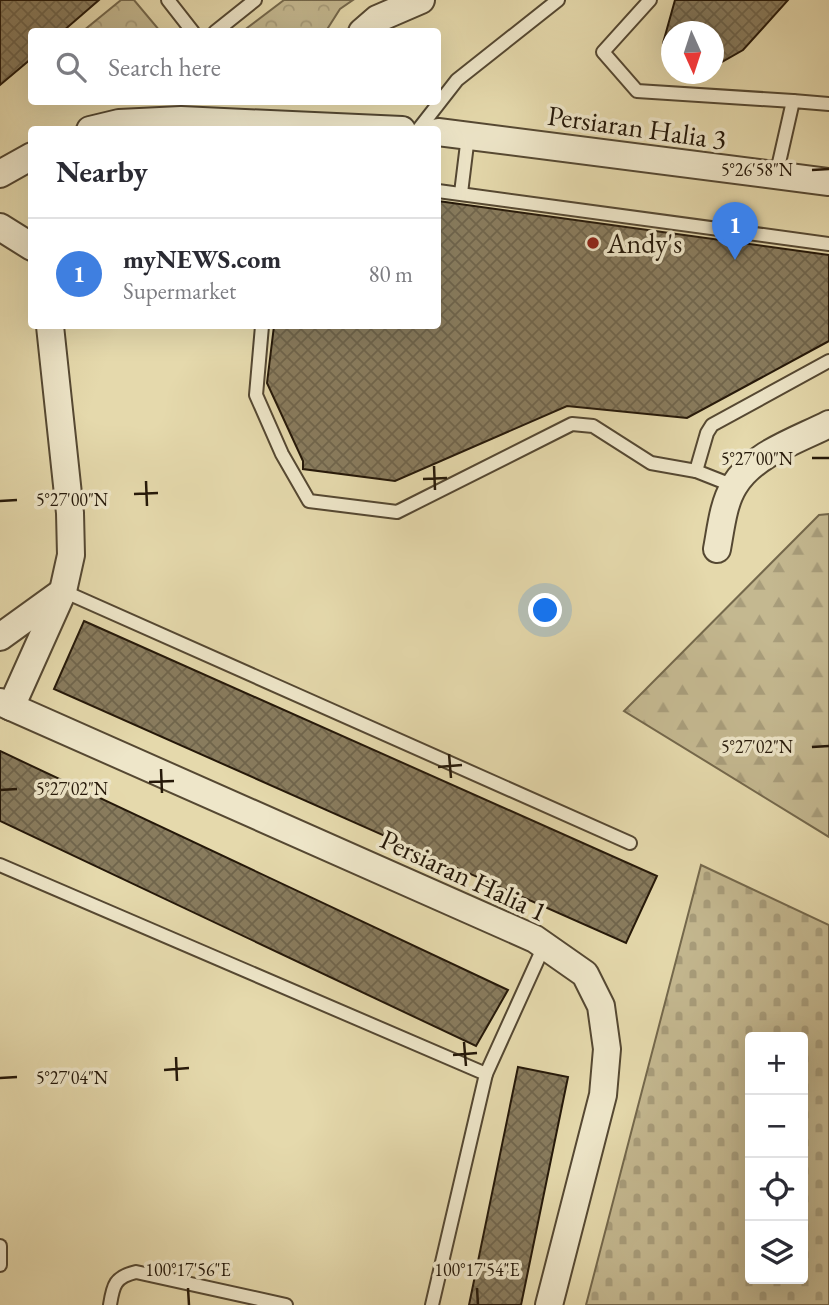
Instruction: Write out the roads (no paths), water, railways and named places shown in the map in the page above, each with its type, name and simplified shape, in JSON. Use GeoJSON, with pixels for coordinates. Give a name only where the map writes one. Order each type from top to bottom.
{"type":"FeatureCollection","features":[{"type":"Feature","properties":{"kind":"street"},"geometry":{"type":"LineString","coordinates":[[367,28],[377,19],[421,0]]}},
{"type":"Feature","properties":{"kind":"street"},"geometry":{"type":"LineString","coordinates":[[111,126],[150,120],[340,114],[386,126]]}},
{"type":"Feature","properties":{"kind":"street","name":"Persiaran Halia 3"},"geometry":{"type":"LineString","coordinates":[[441,132],[829,182]]}},
{"type":"Feature","properties":{"kind":"street"},"geometry":{"type":"LineString","coordinates":[[0,173],[28,158]]}},
{"type":"Feature","properties":{"kind":"street"},"geometry":{"type":"LineString","coordinates":[[0,227],[28,244]]}},
{"type":"Feature","properties":{"kind":"street"},"geometry":{"type":"LineString","coordinates":[[6,704],[63,591],[71,555],[50,329]]}},
{"type":"Feature","properties":{"kind":"street"},"geometry":{"type":"LineString","coordinates":[[717,549],[734,486],[744,472],[762,458],[829,424]]}},
{"type":"Feature","properties":{"kind":"street"},"geometry":{"type":"LineString","coordinates":[[0,636],[63,591]]}},
{"type":"Feature","properties":{"kind":"street","name":"Persiaran Halia 1"},"geometry":{"type":"LineString","coordinates":[[6,704],[544,946],[585,974],[601,1006],[607,1049],[603,1095],[549,1305]]}},
{"type":"Feature","properties":{"kind":"lane"},"geometry":{"type":"LineString","coordinates":[[168,0],[190,28]]}},
{"type":"Feature","properties":{"kind":"lane"},"geometry":{"type":"LineString","coordinates":[[220,28],[255,0]]}},
{"type":"Feature","properties":{"kind":"lane"},"geometry":{"type":"LineString","coordinates":[[441,101],[457,80],[558,0]]}},
{"type":"Feature","properties":{"kind":"lane"},"geometry":{"type":"LineString","coordinates":[[650,0],[603,52],[636,91],[829,104]]}},
{"type":"Feature","properties":{"kind":"lane"},"geometry":{"type":"LineString","coordinates":[[776,176],[793,101]]}},
{"type":"Feature","properties":{"kind":"lane"},"geometry":{"type":"LineString","coordinates":[[421,126],[438,105]]}},
{"type":"Feature","properties":{"kind":"lane"},"geometry":{"type":"LineString","coordinates":[[461,192],[468,136]]}},
{"type":"Feature","properties":{"kind":"lane"},"geometry":{"type":"LineString","coordinates":[[441,191],[829,244]]}},
{"type":"Feature","properties":{"kind":"lane"},"geometry":{"type":"LineString","coordinates":[[262,329],[256,395],[282,454],[309,501],[397,512],[572,424],[593,426],[651,463],[696,471],[734,486]]}},
{"type":"Feature","properties":{"kind":"lane"},"geometry":{"type":"LineString","coordinates":[[696,471],[706,433],[712,425],[829,361]]}},
{"type":"Feature","properties":{"kind":"lane"},"geometry":{"type":"LineString","coordinates":[[63,591],[630,843]]}},
{"type":"Feature","properties":{"kind":"lane"},"geometry":{"type":"LineString","coordinates":[[0,865],[486,1074]]}},
{"type":"Feature","properties":{"kind":"lane"},"geometry":{"type":"LineString","coordinates":[[432,1305],[486,1074],[544,946]]}},
{"type":"Feature","properties":{"kind":"lane"},"geometry":{"type":"LineString","coordinates":[[0,1246],[0,1265]]}},
{"type":"Feature","properties":{"kind":"lane"},"geometry":{"type":"LineString","coordinates":[[110,1305],[114,1283],[122,1275],[136,1272],[286,1305]]}},
{"type":"Feature","properties":{"kind":"place","name":"Andy's"},"geometry":{"type":"Point","coordinates":[593,243]}},
{"type":"Feature","properties":{"kind":"place","name":"myNEWS.com"},"geometry":{"type":"Point","coordinates":[735,260]}}]}
